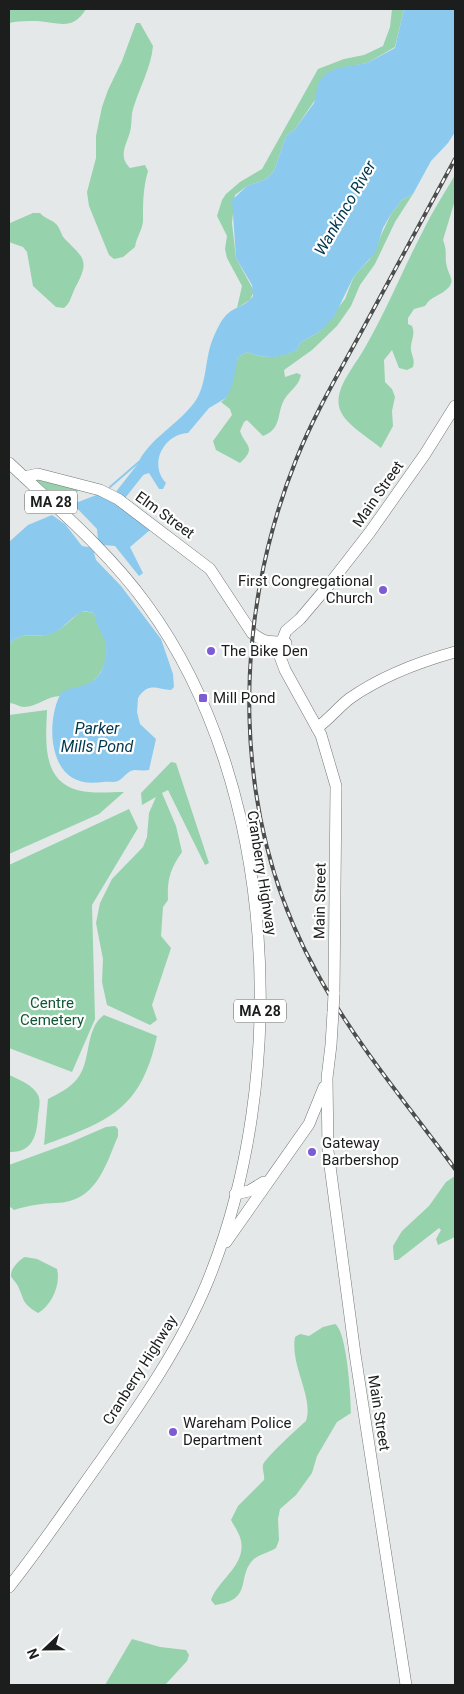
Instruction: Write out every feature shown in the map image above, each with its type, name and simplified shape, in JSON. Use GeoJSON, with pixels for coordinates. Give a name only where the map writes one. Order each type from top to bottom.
{"type":"FeatureCollection","features":[{"type":"Feature","properties":{"kind":"main road","name":"Main Street"},"geometry":{"type":"LineString","coordinates":[[406,1685],[355,1354],[327,1132],[327,1078],[332,1045],[334,994],[336,786],[328,755],[317,728],[293,681],[282,642],[299,626],[300,619],[370,532],[426,454],[455,406]]}},
{"type":"Feature","properties":{"kind":"main road","name":"Cranberry Highway"},"geometry":{"type":"LineString","coordinates":[[9,463],[100,550],[147,605],[190,676],[220,747],[233,790],[257,914],[260,984],[258,1056],[252,1111],[234,1196],[223,1239],[213,1266],[180,1339],[137,1408],[9,1587]]}},
{"type":"Feature","properties":{"kind":"main road","name":"Elm Street"},"geometry":{"type":"LineString","coordinates":[[24,478],[38,474],[100,490],[118,499],[210,569],[252,634],[261,641],[274,644],[282,642]]}},
{"type":"Feature","properties":{"kind":"main road"},"geometry":{"type":"LineString","coordinates":[[317,728],[360,692],[426,660],[455,652]]}},
{"type":"Feature","properties":{"kind":"main road"},"geometry":{"type":"LineString","coordinates":[[213,1266],[232,1232],[311,1121],[327,1078]]}},
{"type":"Feature","properties":{"kind":"main road"},"geometry":{"type":"LineString","coordinates":[[311,1121],[324,1122],[327,1132]]}},
{"type":"Feature","properties":{"kind":"main road"},"geometry":{"type":"LineString","coordinates":[[311,1121],[322,1133],[328,1144]]}},
{"type":"Feature","properties":{"kind":"main road"},"geometry":{"type":"LineString","coordinates":[[234,1196],[259,1186],[277,1171]]}},
{"type":"Feature","properties":{"kind":"main road"},"geometry":{"type":"LineString","coordinates":[[234,1196],[255,1200]]}},
{"type":"Feature","properties":{"kind":"main road","name":"Cranberry Highway"},"geometry":{"type":"LineString","coordinates":[[9,1598],[21,1572]]}},
{"type":"Feature","properties":{"kind":"green space"},"geometry":{"type":"Polygon","coordinates":[[[9,9],[86,9],[75,21],[58,24],[37,21],[9,23],[9,9]]]}},
{"type":"Feature","properties":{"kind":"green space"},"geometry":{"type":"Polygon","coordinates":[[[392,9],[404,9],[395,47],[367,63],[357,65],[315,100],[295,129],[286,136],[274,171],[266,179],[247,186],[235,195],[232,223],[236,258],[254,291],[250,300],[237,308],[242,286],[227,258],[225,249],[227,236],[217,216],[222,200],[240,182],[262,169],[318,69],[344,59],[364,55],[383,46],[390,27],[392,9]]]}},
{"type":"Feature","properties":{"kind":"green space"},"geometry":{"type":"Polygon","coordinates":[[[136,23],[140,23],[153,46],[147,70],[133,109],[131,129],[125,146],[124,159],[130,168],[145,165],[148,171],[144,189],[143,223],[135,247],[123,257],[114,259],[109,255],[89,206],[87,192],[96,158],[96,136],[102,107],[136,23]]]}},
{"type":"Feature","properties":{"kind":"green space"},"geometry":{"type":"Polygon","coordinates":[[[455,175],[455,200],[443,240],[451,283],[447,289],[430,300],[425,306],[414,309],[408,318],[408,324],[412,326],[413,332],[411,352],[414,360],[413,367],[407,370],[399,368],[392,350],[384,360],[385,382],[392,389],[395,397],[392,411],[393,426],[381,448],[345,418],[339,406],[340,392],[346,377],[379,321],[434,210],[455,175]]]}},
{"type":"Feature","properties":{"kind":"green space"},"geometry":{"type":"Polygon","coordinates":[[[413,194],[395,222],[375,264],[360,285],[351,306],[337,326],[312,350],[284,370],[285,377],[297,373],[301,375],[298,383],[283,402],[278,421],[273,430],[263,436],[247,420],[244,422],[240,431],[249,450],[240,463],[216,450],[213,441],[232,415],[230,409],[221,402],[226,398],[238,357],[247,352],[266,357],[284,355],[297,350],[300,343],[319,332],[345,299],[354,276],[370,259],[391,214],[402,200],[413,194]]]}},
{"type":"Feature","properties":{"kind":"green space"},"geometry":{"type":"Polygon","coordinates":[[[33,213],[40,213],[56,224],[64,238],[83,260],[83,271],[70,301],[64,308],[56,307],[33,286],[27,252],[23,247],[9,242],[10,223],[33,213]]]}},
{"type":"Feature","properties":{"kind":"green space"},"geometry":{"type":"Polygon","coordinates":[[[29,475],[83,483],[67,507],[29,475]]]}},
{"type":"Feature","properties":{"kind":"green space"},"geometry":{"type":"Polygon","coordinates":[[[81,611],[94,613],[106,642],[106,657],[97,677],[85,686],[68,690],[60,696],[55,696],[29,707],[9,703],[9,644],[20,637],[54,632],[81,611]]]}},
{"type":"Feature","properties":{"kind":"green space"},"geometry":{"type":"Polygon","coordinates":[[[47,710],[48,757],[51,768],[57,777],[65,785],[77,790],[124,792],[99,814],[9,854],[9,715],[47,710]]]}},
{"type":"Feature","properties":{"kind":"green space"},"geometry":{"type":"Polygon","coordinates":[[[171,762],[176,763],[209,863],[205,865],[168,790],[162,793],[176,826],[182,852],[170,875],[168,900],[163,907],[161,936],[171,948],[152,1005],[157,1020],[150,1025],[107,1005],[102,982],[103,959],[96,923],[100,903],[112,879],[143,847],[147,837],[149,813],[156,797],[142,805],[141,793],[171,762]]]}},
{"type":"Feature","properties":{"kind":"green space","name":"Centre Cemetery"},"geometry":{"type":"Polygon","coordinates":[[[129,809],[138,828],[92,905],[95,1019],[72,1072],[9,1048],[9,865],[129,809]]]}},
{"type":"Feature","properties":{"kind":"green space"},"geometry":{"type":"Polygon","coordinates":[[[104,1015],[157,1036],[142,1081],[131,1097],[119,1109],[104,1119],[44,1145],[48,1099],[67,1088],[82,1072],[93,1029],[104,1015]]]}},
{"type":"Feature","properties":{"kind":"green space"},"geometry":{"type":"Polygon","coordinates":[[[9,1075],[33,1088],[40,1102],[35,1136],[28,1146],[17,1152],[9,1152],[9,1075]]]}},
{"type":"Feature","properties":{"kind":"green space"},"geometry":{"type":"Polygon","coordinates":[[[115,1126],[118,1129],[118,1136],[103,1171],[90,1190],[70,1201],[35,1205],[14,1210],[9,1206],[9,1165],[106,1127],[115,1126]]]}},
{"type":"Feature","properties":{"kind":"green space"},"geometry":{"type":"Polygon","coordinates":[[[455,1176],[455,1237],[438,1245],[436,1239],[441,1230],[439,1228],[398,1260],[394,1260],[393,1246],[402,1231],[429,1206],[446,1182],[455,1176]]]}},
{"type":"Feature","properties":{"kind":"green space"},"geometry":{"type":"Polygon","coordinates":[[[25,1257],[37,1259],[57,1269],[58,1281],[54,1294],[47,1305],[38,1313],[25,1302],[11,1276],[14,1267],[25,1257]]]}},
{"type":"Feature","properties":{"kind":"green space"},"geometry":{"type":"Polygon","coordinates":[[[335,1324],[343,1339],[349,1380],[351,1413],[337,1422],[317,1456],[312,1473],[296,1495],[280,1509],[278,1519],[279,1540],[276,1548],[252,1561],[245,1574],[242,1588],[235,1598],[215,1605],[211,1600],[219,1586],[236,1565],[241,1550],[240,1538],[231,1520],[238,1506],[264,1480],[263,1465],[269,1456],[306,1421],[308,1412],[307,1402],[296,1359],[295,1337],[300,1334],[309,1336],[323,1327],[335,1324]]]}},
{"type":"Feature","properties":{"kind":"green space"},"geometry":{"type":"Polygon","coordinates":[[[132,1639],[160,1647],[186,1650],[189,1655],[187,1661],[165,1685],[105,1685],[132,1639]]]}},
{"type":"Feature","properties":{"kind":"water"},"geometry":{"type":"Polygon","coordinates":[[[404,9],[455,9],[455,132],[448,143],[431,161],[413,194],[402,200],[391,214],[383,228],[375,253],[354,276],[334,317],[319,332],[300,343],[297,350],[290,353],[272,357],[259,356],[247,352],[238,357],[232,386],[226,398],[209,408],[188,433],[172,439],[161,451],[158,467],[166,483],[163,489],[159,489],[149,473],[140,476],[143,466],[139,461],[150,445],[188,411],[194,403],[202,387],[211,344],[219,325],[228,313],[246,303],[253,296],[252,285],[236,258],[232,200],[247,186],[266,179],[274,171],[286,136],[295,129],[314,103],[319,81],[327,73],[338,68],[367,63],[395,48],[404,9]]]}},
{"type":"Feature","properties":{"kind":"water","name":"Parker Mills Pond"},"geometry":{"type":"Polygon","coordinates":[[[99,494],[106,497],[150,530],[130,547],[143,573],[139,576],[115,546],[102,545],[94,553],[96,560],[121,586],[161,639],[173,674],[174,687],[171,690],[150,688],[138,698],[137,712],[140,724],[156,739],[149,770],[134,770],[116,782],[92,783],[75,779],[63,770],[55,753],[52,725],[60,695],[64,691],[88,683],[100,673],[106,655],[105,642],[94,613],[84,611],[76,615],[56,632],[20,637],[9,644],[9,542],[28,525],[52,515],[65,524],[82,546],[88,547],[98,539],[97,529],[73,504],[99,494]]]}},
{"type":"Feature","properties":{"kind":"waterway","name":"Wankinco River"},"geometry":{"type":"LineString","coordinates":[[122,493],[152,455]]}},
{"type":"Feature","properties":{"kind":"waterway"},"geometry":{"type":"LineString","coordinates":[[110,487],[140,461]]}},
{"type":"Feature","properties":{"kind":"railway"},"geometry":{"type":"LineString","coordinates":[[455,159],[326,397],[296,460],[275,522],[260,587],[251,653],[250,719],[255,785],[268,850],[288,913],[317,973],[348,1024],[455,1169]]}},
{"type":"Feature","properties":{"kind":"place","name":"First Congregational Church"},"geometry":{"type":"Point","coordinates":[383,590]}},
{"type":"Feature","properties":{"kind":"place","name":"The Bike Den"},"geometry":{"type":"Point","coordinates":[211,651]}},
{"type":"Feature","properties":{"kind":"place","name":"Mill Pond"},"geometry":{"type":"Point","coordinates":[203,698]}},
{"type":"Feature","properties":{"kind":"place","name":"Gateway Barbershop"},"geometry":{"type":"Point","coordinates":[312,1152]}},
{"type":"Feature","properties":{"kind":"place","name":"Wareham Police Department"},"geometry":{"type":"Point","coordinates":[173,1432]}}]}
